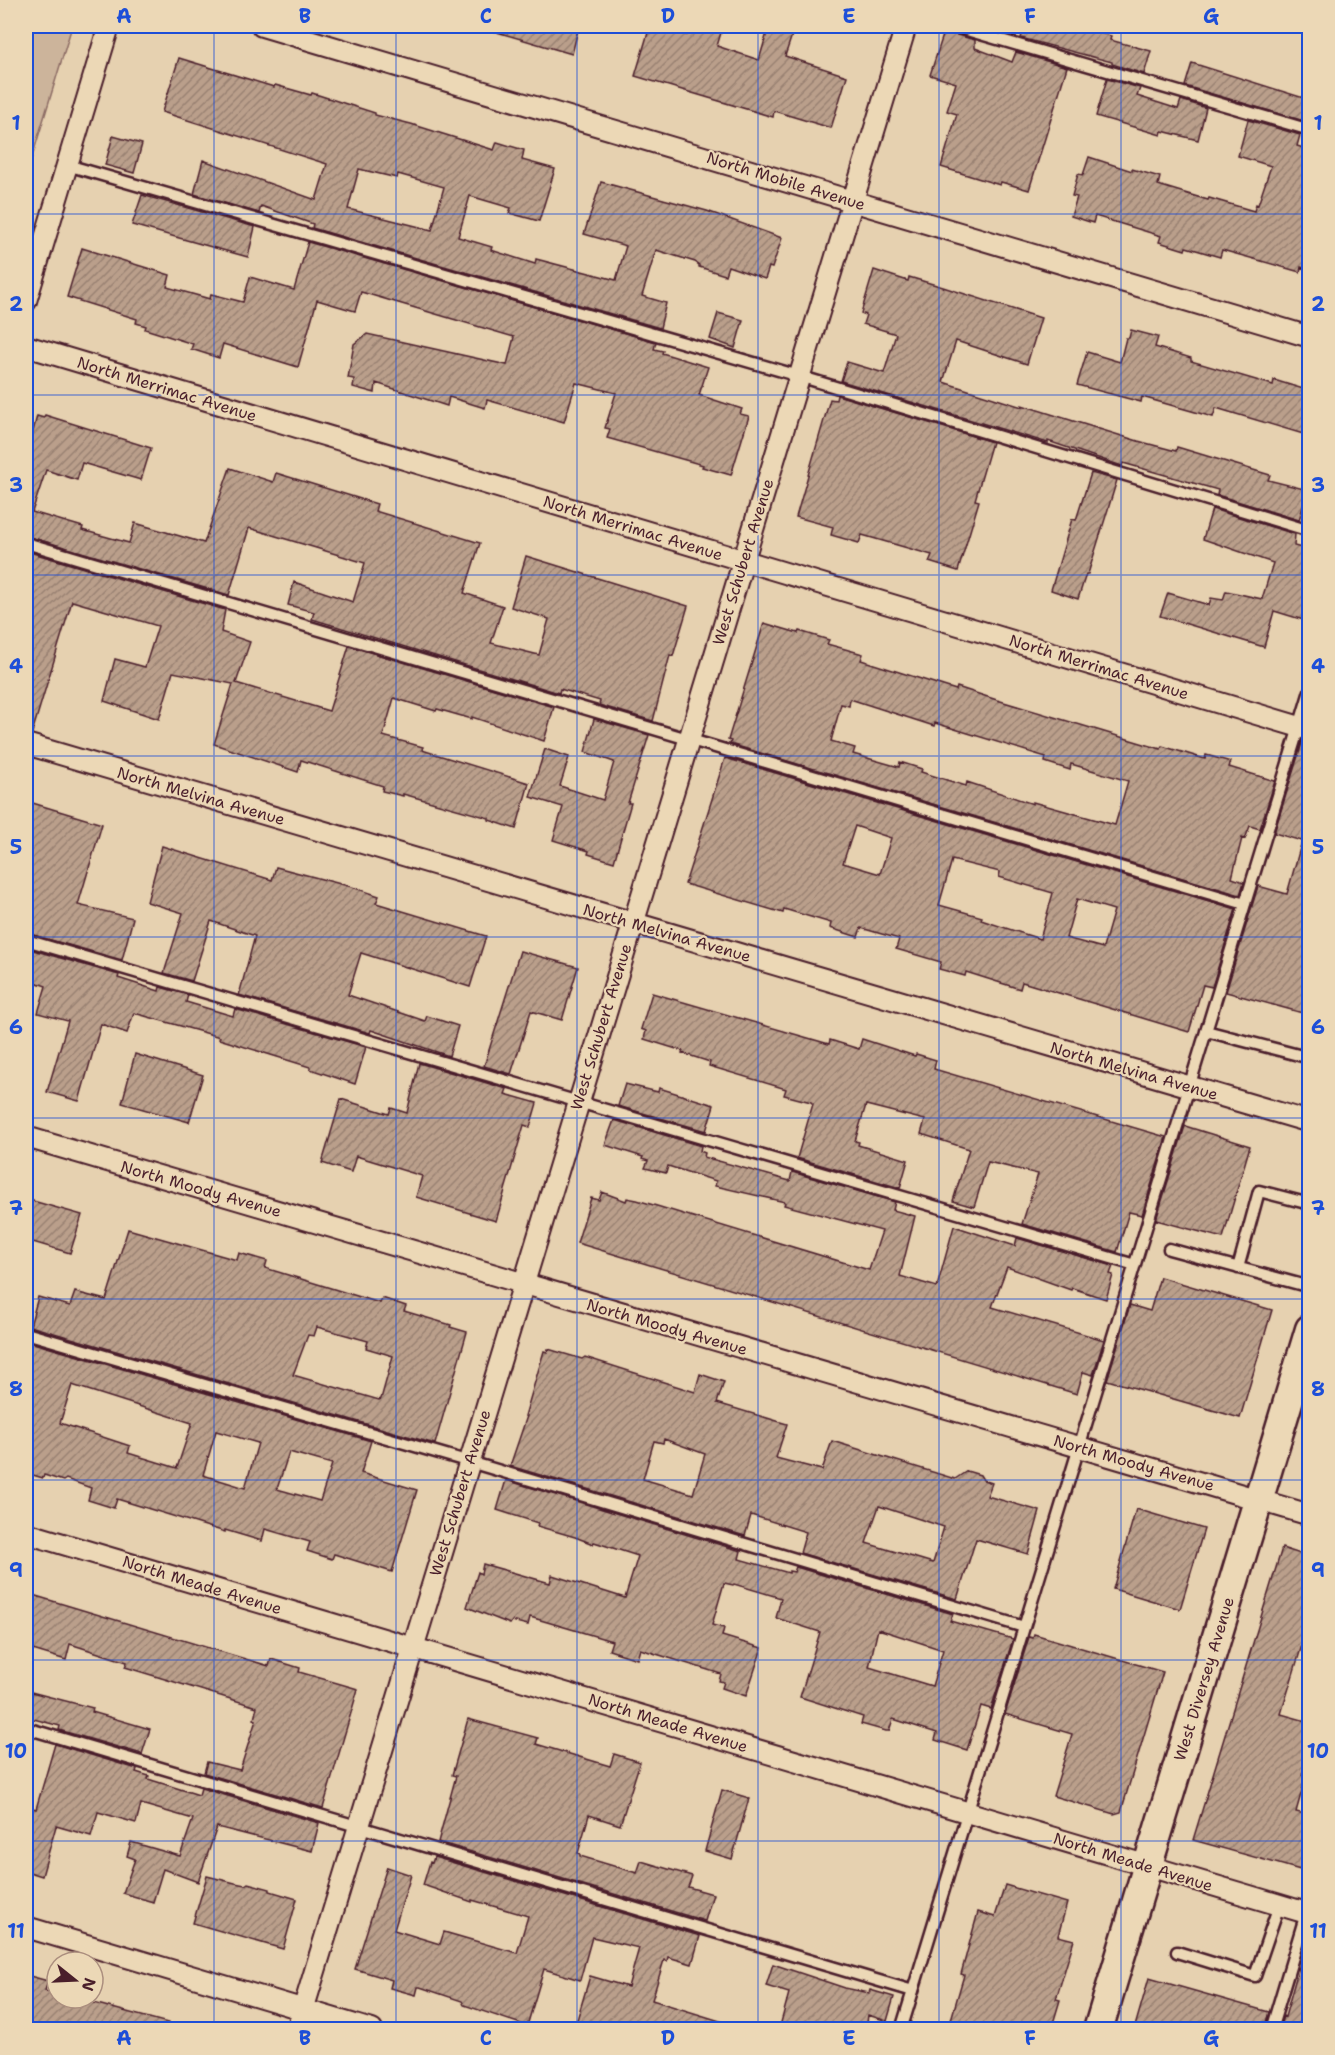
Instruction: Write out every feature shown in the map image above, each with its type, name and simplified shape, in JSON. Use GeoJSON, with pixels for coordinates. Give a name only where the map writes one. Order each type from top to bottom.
{"type":"FeatureCollection","features":[{"type":"Feature","properties":{"kind":"main road","name":"West Diversey Avenue"},"geometry":{"type":"LineString","coordinates":[[1098,2030],[1310,1329]]}},
{"type":"Feature","properties":{"kind":"street"},"geometry":{"type":"LineString","coordinates":[[26,301],[109,26]]}},
{"type":"Feature","properties":{"kind":"street","name":"North Mobile Avenue"},"geometry":{"type":"LineString","coordinates":[[262,26],[1310,336]]}},
{"type":"Feature","properties":{"kind":"street","name":"West Schubert Avenue"},"geometry":{"type":"LineString","coordinates":[[297,2030],[906,26]]}},
{"type":"Feature","properties":{"kind":"street","name":"North Merrimac Avenue"},"geometry":{"type":"LineString","coordinates":[[26,346],[1304,728]]}},
{"type":"Feature","properties":{"kind":"street","name":"North Melvina Avenue"},"geometry":{"type":"LineString","coordinates":[[26,744],[1310,1122]]}},
{"type":"Feature","properties":{"kind":"street","name":"North Moody Avenue"},"geometry":{"type":"LineString","coordinates":[[26,1137],[1310,1515]]}},
{"type":"Feature","properties":{"kind":"street","name":"North Meade Avenue"},"geometry":{"type":"LineString","coordinates":[[26,1533],[1279,1905],[1308,1909]]}},
{"type":"Feature","properties":{"kind":"street"},"geometry":{"type":"LineString","coordinates":[[26,1927],[372,2030]]}},
{"type":"Feature","properties":{"kind":"lane"},"geometry":{"type":"LineString","coordinates":[[953,26],[1310,130]]}},
{"type":"Feature","properties":{"kind":"lane"},"geometry":{"type":"LineString","coordinates":[[67,165],[799,376],[1310,531]]}},
{"type":"Feature","properties":{"kind":"lane"},"geometry":{"type":"LineString","coordinates":[[26,543],[1245,904]]}},
{"type":"Feature","properties":{"kind":"lane"},"geometry":{"type":"LineString","coordinates":[[901,2030],[1245,904],[1304,728],[1310,691]]}},
{"type":"Feature","properties":{"kind":"lane"},"geometry":{"type":"LineString","coordinates":[[26,940],[1135,1265]]}},
{"type":"Feature","properties":{"kind":"lane"},"geometry":{"type":"LineString","coordinates":[[1206,1030],[1310,1058]]}},
{"type":"Feature","properties":{"kind":"lane"},"geometry":{"type":"LineString","coordinates":[[1238,1268],[1259,1191],[1310,1203]]}},
{"type":"Feature","properties":{"kind":"lane"},"geometry":{"type":"LineString","coordinates":[[1169,1249],[1310,1287]]}},
{"type":"Feature","properties":{"kind":"lane"},"geometry":{"type":"LineString","coordinates":[[26,1332],[1024,1628]]}},
{"type":"Feature","properties":{"kind":"lane"},"geometry":{"type":"LineString","coordinates":[[26,1728],[913,1991]]}},
{"type":"Feature","properties":{"kind":"lane"},"geometry":{"type":"LineString","coordinates":[[1177,1952],[1255,1976],[1279,1905]]}},
{"type":"Feature","properties":{"kind":"lane"},"geometry":{"type":"LineString","coordinates":[[1270,2030],[1308,1909]]}},
{"type":"Feature","properties":{"kind":"shaded area"},"geometry":{"type":"Polygon","coordinates":[[[26,26],[72,26],[26,177],[26,26]]]}},
{"type":"Feature","properties":{"kind":"building"},"geometry":{"type":"Polygon","coordinates":[[[493,26],[579,26],[572,54],[493,31],[493,26]]]}},
{"type":"Feature","properties":{"kind":"building"},"geometry":{"type":"Polygon","coordinates":[[[650,26],[687,35],[690,26],[723,26],[717,46],[759,60],[769,26],[795,26],[785,56],[847,76],[831,128],[774,111],[773,117],[635,76],[650,26]]]}},
{"type":"Feature","properties":{"kind":"building"},"geometry":{"type":"Polygon","coordinates":[[[946,26],[950,33],[975,40],[975,48],[1012,62],[1016,52],[1067,67],[1029,190],[1001,182],[1000,185],[941,167],[957,114],[947,111],[956,83],[930,75],[946,26]]]}},
{"type":"Feature","properties":{"kind":"building"},"geometry":{"type":"Polygon","coordinates":[[[1025,26],[1074,26],[1111,36],[1110,40],[1151,51],[1144,74],[1112,64],[1112,62],[1021,38],[1025,26]]]}},
{"type":"Feature","properties":{"kind":"building"},"geometry":{"type":"Polygon","coordinates":[[[179,58],[274,87],[275,85],[311,95],[312,93],[375,113],[375,115],[494,150],[497,142],[524,150],[522,160],[555,169],[539,221],[509,213],[511,208],[470,196],[458,237],[492,247],[491,250],[535,264],[536,259],[616,280],[626,246],[584,234],[601,182],[707,211],[782,238],[772,268],[769,267],[765,279],[728,266],[725,275],[699,267],[695,262],[656,250],[642,296],[666,303],[660,328],[312,228],[313,224],[261,206],[259,213],[194,194],[203,160],[316,200],[327,164],[162,112],[179,58]],[[359,169],[348,209],[432,230],[444,187],[398,174],[397,178],[359,169]]]}},
{"type":"Feature","properties":{"kind":"building"},"geometry":{"type":"Polygon","coordinates":[[[1192,63],[1310,100],[1304,121],[1185,86],[1192,63]]]}},
{"type":"Feature","properties":{"kind":"building"},"geometry":{"type":"Polygon","coordinates":[[[1107,79],[1140,88],[1137,96],[1178,109],[1181,100],[1206,108],[1198,140],[1162,131],[1161,135],[1096,116],[1107,79]]]}},
{"type":"Feature","properties":{"kind":"building"},"geometry":{"type":"Polygon","coordinates":[[[1248,120],[1300,135],[1297,146],[1310,150],[1310,270],[1301,267],[1300,272],[1222,250],[1220,257],[1186,247],[1185,250],[1159,242],[1161,236],[1095,216],[1093,223],[1071,216],[1077,197],[1072,196],[1078,174],[1083,175],[1089,157],[1132,171],[1132,169],[1160,177],[1158,185],[1254,211],[1271,166],[1238,156],[1248,120]]]}},
{"type":"Feature","properties":{"kind":"building"},"geometry":{"type":"Polygon","coordinates":[[[113,136],[142,144],[134,173],[105,165],[113,136]]]}},
{"type":"Feature","properties":{"kind":"building"},"geometry":{"type":"Polygon","coordinates":[[[142,195],[255,227],[248,257],[132,225],[142,195]]]}},
{"type":"Feature","properties":{"kind":"building"},"geometry":{"type":"Polygon","coordinates":[[[308,242],[656,342],[654,349],[663,351],[662,353],[708,367],[699,395],[742,409],[740,414],[749,416],[731,475],[607,438],[610,429],[605,428],[616,393],[576,383],[564,422],[487,400],[485,408],[449,397],[447,406],[376,383],[375,393],[353,387],[354,379],[348,378],[354,344],[367,334],[507,365],[514,337],[361,292],[355,311],[317,300],[298,367],[223,344],[219,358],[191,349],[193,344],[145,329],[146,326],[136,323],[137,319],[67,297],[82,248],[170,275],[167,287],[210,299],[211,294],[243,302],[250,277],[294,290],[308,242]]]}},
{"type":"Feature","properties":{"kind":"building"},"geometry":{"type":"Polygon","coordinates":[[[874,270],[908,281],[909,277],[1041,318],[1027,364],[956,341],[943,382],[1138,441],[1176,451],[1177,447],[1270,475],[1268,480],[1308,490],[1299,520],[1217,495],[1218,490],[1123,463],[1122,466],[1048,441],[1048,443],[841,381],[847,362],[884,373],[896,334],[863,324],[866,315],[861,313],[874,270]]]}},
{"type":"Feature","properties":{"kind":"building"},"geometry":{"type":"Polygon","coordinates":[[[718,313],[743,320],[735,348],[710,339],[718,313]]]}},
{"type":"Feature","properties":{"kind":"building"},"geometry":{"type":"Polygon","coordinates":[[[1131,330],[1158,337],[1155,347],[1191,358],[1191,361],[1273,385],[1274,380],[1310,391],[1310,436],[1216,408],[1213,417],[1142,397],[1141,402],[1077,385],[1087,352],[1120,362],[1126,338],[1129,338],[1131,330]]]}},
{"type":"Feature","properties":{"kind":"building"},"geometry":{"type":"Polygon","coordinates":[[[837,395],[992,442],[975,500],[979,501],[958,571],[929,562],[932,555],[862,535],[859,543],[831,535],[833,527],[796,517],[830,399],[836,400],[837,395]]]}},
{"type":"Feature","properties":{"kind":"building"},"geometry":{"type":"Polygon","coordinates":[[[45,415],[151,448],[141,480],[82,463],[77,480],[46,470],[32,512],[83,527],[82,530],[129,543],[135,523],[204,543],[230,468],[273,482],[276,473],[377,504],[375,511],[480,543],[464,593],[503,606],[491,643],[539,655],[549,619],[511,607],[526,556],[688,606],[673,656],[670,655],[653,721],[599,705],[600,701],[560,689],[559,693],[312,619],[314,612],[288,605],[294,582],[353,602],[365,563],[249,528],[229,595],[26,536],[26,458],[37,416],[44,418],[45,415]]]}},
{"type":"Feature","properties":{"kind":"building"},"geometry":{"type":"Polygon","coordinates":[[[1091,473],[1117,480],[1078,599],[1051,590],[1072,519],[1076,520],[1091,473]]]}},
{"type":"Feature","properties":{"kind":"building"},"geometry":{"type":"Polygon","coordinates":[[[1212,509],[1295,534],[1294,546],[1310,550],[1310,622],[1274,611],[1264,647],[1160,616],[1168,593],[1209,605],[1211,598],[1223,600],[1226,591],[1262,599],[1273,563],[1203,539],[1212,509]]]}},
{"type":"Feature","properties":{"kind":"building"},"geometry":{"type":"Polygon","coordinates":[[[26,551],[225,610],[221,632],[250,642],[236,683],[329,711],[349,646],[554,707],[544,741],[472,717],[472,719],[437,709],[436,711],[394,698],[383,736],[529,783],[516,829],[489,820],[489,818],[403,794],[403,796],[382,791],[383,786],[301,760],[298,772],[214,744],[233,684],[173,672],[159,719],[104,701],[115,659],[145,667],[158,626],[72,601],[32,733],[26,732],[26,551]]]}},
{"type":"Feature","properties":{"kind":"building"},"geometry":{"type":"Polygon","coordinates":[[[764,623],[829,640],[827,644],[863,654],[861,660],[956,690],[957,687],[1161,749],[1162,746],[1205,759],[1206,755],[1231,762],[1229,767],[1275,781],[1260,829],[1250,826],[1245,839],[1242,838],[1232,878],[1244,882],[1240,895],[730,744],[731,741],[728,740],[764,623]],[[850,699],[849,706],[841,704],[831,741],[855,748],[853,754],[899,767],[900,762],[922,769],[921,772],[966,786],[967,782],[1033,804],[1033,802],[1115,825],[1128,781],[1071,764],[1070,770],[1045,762],[1046,757],[935,723],[934,726],[850,699]]]}},
{"type":"Feature","properties":{"kind":"building"},"geometry":{"type":"Polygon","coordinates":[[[594,719],[649,735],[628,803],[631,803],[614,862],[588,854],[589,851],[553,840],[563,807],[530,797],[545,749],[569,757],[560,786],[603,800],[614,762],[585,752],[594,719]]]}},
{"type":"Feature","properties":{"kind":"building"},"geometry":{"type":"Polygon","coordinates":[[[1303,740],[1310,742],[1310,1015],[1226,992],[1258,886],[1287,894],[1302,841],[1274,833],[1303,740]]]}},
{"type":"Feature","properties":{"kind":"building"},"geometry":{"type":"Polygon","coordinates":[[[725,758],[1236,909],[1212,987],[1203,985],[1189,1032],[1022,982],[1020,989],[966,972],[965,976],[939,969],[941,962],[896,949],[899,939],[861,928],[858,937],[830,928],[831,923],[784,909],[783,913],[685,884],[725,758]],[[855,826],[843,863],[880,874],[891,838],[855,826]],[[952,860],[939,905],[982,917],[981,920],[1040,939],[1053,893],[999,877],[1000,872],[952,860]],[[1077,899],[1066,938],[1103,948],[1114,910],[1077,899]]]}},
{"type":"Feature","properties":{"kind":"building"},"geometry":{"type":"Polygon","coordinates":[[[26,801],[102,824],[78,905],[133,918],[122,960],[26,933],[26,801]]]}},
{"type":"Feature","properties":{"kind":"building"},"geometry":{"type":"Polygon","coordinates":[[[162,846],[272,880],[276,867],[352,887],[379,896],[376,903],[486,936],[470,987],[361,953],[348,995],[425,1021],[427,1016],[458,1026],[449,1056],[371,1030],[370,1033],[239,995],[255,936],[211,921],[192,981],[164,973],[183,913],[147,902],[162,846]]]}},
{"type":"Feature","properties":{"kind":"building"},"geometry":{"type":"Polygon","coordinates":[[[26,948],[119,975],[118,978],[159,991],[160,987],[188,995],[186,1002],[233,1016],[235,1009],[366,1047],[355,1084],[310,1069],[310,1067],[219,1039],[220,1037],[134,1013],[127,1033],[101,1024],[79,1101],[47,1092],[68,1021],[38,1013],[46,986],[26,979],[26,948]]]}},
{"type":"Feature","properties":{"kind":"building"},"geometry":{"type":"Polygon","coordinates":[[[520,951],[578,967],[562,1020],[531,1011],[511,1074],[484,1066],[520,951]]]}},
{"type":"Feature","properties":{"kind":"building"},"geometry":{"type":"Polygon","coordinates":[[[652,993],[829,1044],[830,1040],[859,1049],[862,1039],[915,1056],[916,1054],[936,1060],[934,1069],[1166,1137],[1142,1215],[1129,1212],[1117,1252],[1022,1224],[1038,1174],[988,1162],[974,1207],[953,1201],[969,1149],[921,1134],[925,1120],[866,1105],[855,1141],[859,1142],[858,1145],[908,1160],[900,1188],[797,1158],[813,1104],[784,1095],[786,1089],[709,1066],[710,1062],[644,1039],[646,1031],[641,1029],[652,993]]]}},
{"type":"Feature","properties":{"kind":"building"},"geometry":{"type":"Polygon","coordinates":[[[135,1054],[203,1075],[189,1122],[122,1103],[135,1054]]]}},
{"type":"Feature","properties":{"kind":"building"},"geometry":{"type":"Polygon","coordinates":[[[419,1063],[507,1089],[505,1094],[537,1103],[530,1127],[524,1125],[496,1221],[416,1197],[422,1176],[356,1156],[351,1172],[322,1163],[341,1099],[389,1114],[391,1108],[407,1113],[419,1063]]]}},
{"type":"Feature","properties":{"kind":"building"},"geometry":{"type":"Polygon","coordinates":[[[625,1084],[658,1092],[659,1088],[714,1105],[706,1131],[618,1106],[625,1084]]]}},
{"type":"Feature","properties":{"kind":"building"},"geometry":{"type":"Polygon","coordinates":[[[614,1120],[701,1146],[700,1151],[705,1153],[704,1157],[790,1181],[792,1172],[895,1202],[893,1210],[915,1216],[900,1276],[937,1287],[954,1226],[1015,1246],[1017,1238],[1113,1266],[1110,1274],[1113,1275],[1106,1299],[1072,1288],[1071,1290],[1007,1267],[992,1307],[1104,1340],[1093,1375],[1083,1372],[1077,1394],[577,1243],[591,1198],[599,1200],[602,1192],[626,1201],[627,1198],[637,1200],[869,1270],[882,1231],[784,1205],[785,1202],[715,1186],[716,1181],[668,1166],[666,1173],[645,1168],[648,1161],[642,1159],[643,1157],[605,1145],[614,1120]]]}},
{"type":"Feature","properties":{"kind":"building"},"geometry":{"type":"Polygon","coordinates":[[[1185,1126],[1250,1146],[1223,1238],[1156,1220],[1185,1126]]]}},
{"type":"Feature","properties":{"kind":"building"},"geometry":{"type":"Polygon","coordinates":[[[26,1199],[82,1215],[70,1253],[26,1240],[26,1199]]]}},
{"type":"Feature","properties":{"kind":"building"},"geometry":{"type":"Polygon","coordinates":[[[128,1229],[237,1260],[239,1253],[267,1261],[265,1268],[380,1303],[382,1298],[406,1306],[404,1311],[467,1332],[435,1444],[30,1326],[38,1297],[70,1306],[75,1292],[106,1300],[128,1229]],[[317,1327],[314,1336],[308,1335],[293,1375],[379,1400],[393,1356],[366,1348],[368,1341],[317,1327]]]}},
{"type":"Feature","properties":{"kind":"building"},"geometry":{"type":"Polygon","coordinates":[[[1160,1277],[1272,1310],[1240,1418],[1107,1380],[1130,1305],[1150,1311],[1160,1277]]]}},
{"type":"Feature","properties":{"kind":"building"},"geometry":{"type":"Polygon","coordinates":[[[26,1341],[371,1441],[361,1473],[417,1490],[392,1572],[334,1554],[332,1559],[307,1551],[310,1542],[265,1529],[262,1541],[117,1499],[114,1508],[88,1500],[91,1488],[66,1479],[63,1481],[44,1475],[43,1478],[26,1473],[26,1341]],[[72,1385],[60,1423],[130,1446],[128,1453],[177,1468],[192,1423],[72,1385]],[[216,1431],[203,1475],[245,1488],[258,1443],[216,1431]],[[289,1452],[277,1489],[320,1501],[332,1464],[289,1452]]]}},
{"type":"Feature","properties":{"kind":"building"},"geometry":{"type":"Polygon","coordinates":[[[548,1349],[582,1359],[585,1357],[695,1392],[700,1374],[724,1382],[717,1403],[787,1424],[776,1458],[822,1470],[832,1441],[955,1479],[967,1471],[980,1475],[983,1480],[992,1483],[987,1496],[1040,1511],[1028,1554],[976,1539],[957,1599],[800,1553],[806,1532],[751,1515],[745,1536],[510,1466],[527,1416],[525,1416],[544,1351],[547,1352],[548,1349]],[[664,1439],[663,1443],[654,1441],[643,1479],[693,1494],[705,1454],[664,1439]],[[879,1506],[866,1543],[933,1563],[944,1527],[879,1506]]]}},
{"type":"Feature","properties":{"kind":"building"},"geometry":{"type":"Polygon","coordinates":[[[506,1480],[741,1551],[739,1559],[789,1573],[789,1571],[794,1572],[796,1567],[953,1614],[950,1621],[1013,1639],[991,1709],[981,1706],[967,1750],[935,1740],[937,1733],[893,1719],[889,1731],[861,1724],[863,1717],[800,1697],[820,1632],[776,1618],[781,1598],[734,1584],[724,1583],[712,1625],[724,1628],[722,1636],[762,1648],[746,1696],[722,1688],[724,1682],[719,1681],[721,1674],[640,1649],[637,1659],[609,1650],[612,1641],[530,1617],[528,1625],[512,1621],[510,1624],[467,1607],[478,1572],[481,1574],[483,1564],[550,1583],[552,1575],[625,1598],[638,1556],[537,1526],[538,1523],[497,1510],[506,1480]],[[878,1629],[869,1667],[932,1686],[943,1650],[878,1629]]]}},
{"type":"Feature","properties":{"kind":"building"},"geometry":{"type":"Polygon","coordinates":[[[1136,1509],[1204,1529],[1180,1609],[1113,1589],[1136,1509]]]}},
{"type":"Feature","properties":{"kind":"building"},"geometry":{"type":"Polygon","coordinates":[[[1282,1548],[1310,1557],[1310,1619],[1281,1714],[1310,1722],[1310,1751],[1302,1775],[1306,1776],[1296,1812],[1310,1815],[1310,1853],[1304,1871],[1193,1840],[1282,1548]]]}},
{"type":"Feature","properties":{"kind":"building"},"geometry":{"type":"Polygon","coordinates":[[[26,1593],[269,1666],[271,1659],[300,1668],[299,1672],[358,1689],[323,1808],[204,1773],[207,1762],[240,1770],[256,1720],[254,1719],[257,1707],[125,1667],[127,1662],[70,1644],[66,1660],[26,1648],[26,1593]]]}},
{"type":"Feature","properties":{"kind":"building"},"geometry":{"type":"Polygon","coordinates":[[[1034,1634],[1163,1672],[1121,1812],[1114,1814],[1053,1796],[1072,1734],[1005,1714],[1029,1637],[1033,1638],[1034,1634]]]}},
{"type":"Feature","properties":{"kind":"building"},"geometry":{"type":"Polygon","coordinates":[[[31,1692],[93,1708],[92,1712],[150,1729],[142,1754],[59,1730],[60,1726],[26,1717],[31,1692]]]}},
{"type":"Feature","properties":{"kind":"building"},"geometry":{"type":"Polygon","coordinates":[[[468,1719],[538,1738],[536,1744],[610,1766],[614,1754],[640,1762],[620,1825],[589,1815],[578,1853],[580,1856],[637,1873],[641,1861],[692,1876],[688,1887],[713,1894],[705,1921],[438,1842],[456,1776],[452,1775],[468,1719]]]}},
{"type":"Feature","properties":{"kind":"building"},"geometry":{"type":"Polygon","coordinates":[[[55,1744],[137,1769],[136,1772],[149,1776],[148,1779],[199,1795],[201,1788],[319,1823],[312,1851],[217,1827],[198,1882],[163,1869],[153,1902],[123,1893],[135,1859],[127,1856],[131,1842],[180,1856],[193,1819],[141,1804],[136,1823],[98,1812],[91,1836],[56,1826],[42,1876],[26,1871],[26,1806],[36,1809],[55,1744]]]}},
{"type":"Feature","properties":{"kind":"building"},"geometry":{"type":"Polygon","coordinates":[[[722,1790],[749,1798],[732,1859],[705,1851],[722,1790]]]}},
{"type":"Feature","properties":{"kind":"building"},"geometry":{"type":"Polygon","coordinates":[[[434,1857],[700,1936],[692,1964],[668,1957],[667,1961],[664,1960],[652,2000],[733,2025],[732,2030],[574,2030],[590,1976],[628,1987],[639,1948],[592,1937],[580,1980],[544,1969],[527,2026],[464,2005],[462,2001],[420,1987],[416,1995],[390,1988],[392,1980],[355,1969],[387,1867],[411,1875],[394,1930],[440,1944],[444,1932],[517,1953],[528,1916],[472,1900],[472,1902],[423,1885],[430,1862],[432,1863],[434,1857]]]}},
{"type":"Feature","properties":{"kind":"building"},"geometry":{"type":"Polygon","coordinates":[[[207,1876],[245,1885],[248,1883],[297,1899],[283,1949],[193,1923],[207,1876]]]}},
{"type":"Feature","properties":{"kind":"building"},"geometry":{"type":"Polygon","coordinates":[[[1005,1885],[1067,1903],[1058,1936],[1074,1940],[1056,1999],[1060,2000],[1051,2030],[948,2030],[964,1975],[961,1974],[978,1912],[995,1917],[1005,1885]]]}},
{"type":"Feature","properties":{"kind":"building"},"geometry":{"type":"Polygon","coordinates":[[[1304,1949],[1310,1950],[1310,2030],[1279,2030],[1283,2016],[1285,2017],[1304,1949]]]}},
{"type":"Feature","properties":{"kind":"building"},"geometry":{"type":"Polygon","coordinates":[[[773,1964],[845,1988],[869,1993],[870,1990],[894,1997],[887,2021],[868,2015],[866,2030],[779,2030],[789,1993],[766,1986],[773,1964]]]}},
{"type":"Feature","properties":{"kind":"building"},"geometry":{"type":"Polygon","coordinates":[[[26,1975],[45,1980],[45,2010],[105,2010],[105,2006],[168,2023],[168,2030],[26,2030],[26,1975]]]}},
{"type":"Feature","properties":{"kind":"building"},"geometry":{"type":"Polygon","coordinates":[[[1149,1978],[1269,2012],[1264,2030],[1134,2030],[1149,1978]]]}}]}
